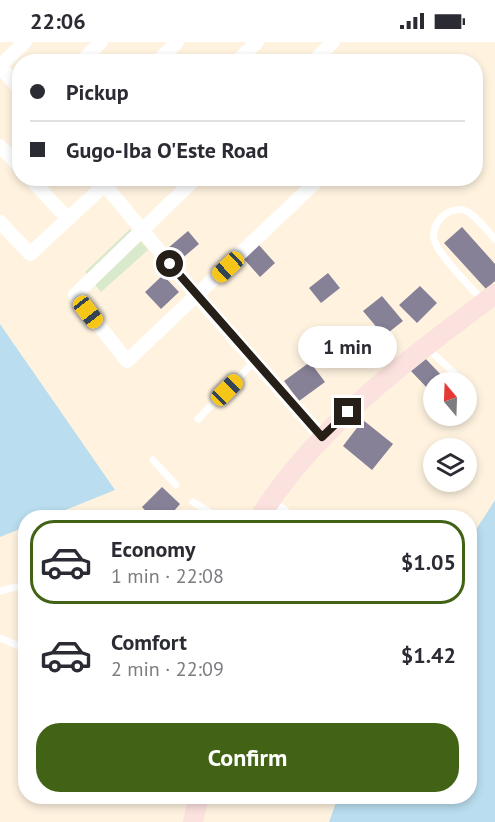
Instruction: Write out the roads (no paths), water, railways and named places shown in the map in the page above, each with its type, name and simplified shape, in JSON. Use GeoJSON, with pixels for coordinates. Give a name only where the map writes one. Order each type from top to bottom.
{"type":"FeatureCollection","features":[{"type":"Feature","properties":{"kind":"main road"},"geometry":{"type":"LineString","coordinates":[[264,510],[322,437],[361,399],[425,346],[490,298]]}},
{"type":"Feature","properties":{"kind":"main road"},"geometry":{"type":"LineString","coordinates":[[193,822],[197,804]]}},
{"type":"Feature","properties":{"kind":"street"},"geometry":{"type":"LineString","coordinates":[[12,54],[25,42]]}},
{"type":"Feature","properties":{"kind":"street"},"geometry":{"type":"LineString","coordinates":[[89,54],[101,42]]}},
{"type":"Feature","properties":{"kind":"street"},"geometry":{"type":"LineString","coordinates":[[165,54],[177,42]]}},
{"type":"Feature","properties":{"kind":"street"},"geometry":{"type":"LineString","coordinates":[[244,54],[257,42]]}},
{"type":"Feature","properties":{"kind":"street"},"geometry":{"type":"LineString","coordinates":[[324,54],[333,42]]}},
{"type":"Feature","properties":{"kind":"street"},"geometry":{"type":"LineString","coordinates":[[12,54],[0,66],[12,80]]}},
{"type":"Feature","properties":{"kind":"street"},"geometry":{"type":"LineString","coordinates":[[0,146],[12,159]]}},
{"type":"Feature","properties":{"kind":"street"},"geometry":{"type":"LineString","coordinates":[[37,186],[68,219]]}},
{"type":"Feature","properties":{"kind":"street"},"geometry":{"type":"LineString","coordinates":[[0,222],[30,254],[100,186]]}},
{"type":"Feature","properties":{"kind":"street"},"geometry":{"type":"LineString","coordinates":[[109,186],[197,296],[322,437]]}},
{"type":"Feature","properties":{"kind":"street"},"geometry":{"type":"LineString","coordinates":[[188,186],[75,295],[127,361],[312,186]]}},
{"type":"Feature","properties":{"kind":"lane"},"geometry":{"type":"LineString","coordinates":[[490,298],[435,245],[432,233],[436,223],[447,213],[458,210],[468,212],[495,239]]}},
{"type":"Feature","properties":{"kind":"lane"},"geometry":{"type":"LineString","coordinates":[[425,346],[452,372]]}},
{"type":"Feature","properties":{"kind":"lane"},"geometry":{"type":"LineString","coordinates":[[198,419],[255,361]]}},
{"type":"Feature","properties":{"kind":"lane"},"geometry":{"type":"LineString","coordinates":[[153,460],[176,485]]}},
{"type":"Feature","properties":{"kind":"lane"},"geometry":{"type":"LineString","coordinates":[[193,502],[206,510]]}},
{"type":"Feature","properties":{"kind":"lane"},"geometry":{"type":"LineString","coordinates":[[0,591],[18,588]]}},
{"type":"Feature","properties":{"kind":"lane"},"geometry":{"type":"LineString","coordinates":[[0,639],[18,646]]}},
{"type":"Feature","properties":{"kind":"water"},"geometry":{"type":"Polygon","coordinates":[[[0,324],[115,490],[65,510],[18,510],[18,530],[0,537],[0,324]]]}},
{"type":"Feature","properties":{"kind":"water"},"geometry":{"type":"Polygon","coordinates":[[[495,500],[495,822],[329,822],[335,804],[477,804],[477,528],[495,500]]]}}]}
